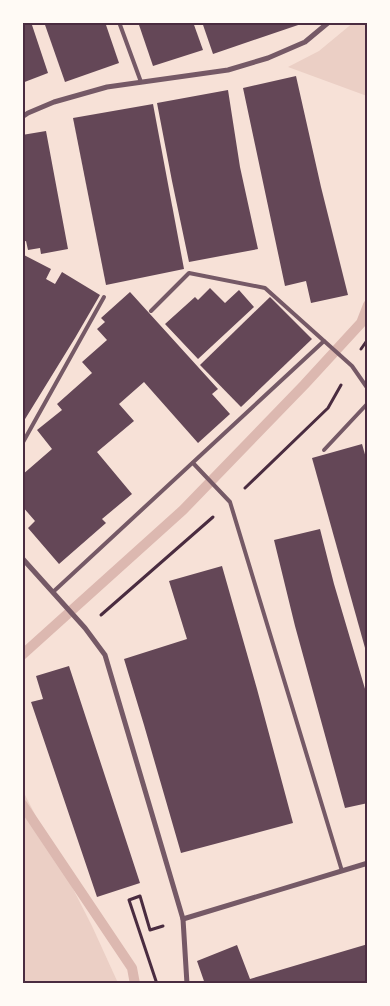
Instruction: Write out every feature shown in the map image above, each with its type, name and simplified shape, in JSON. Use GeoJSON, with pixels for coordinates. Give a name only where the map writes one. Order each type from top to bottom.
{"type":"FeatureCollection","features":[{"type":"Feature","properties":{"kind":"street"},"geometry":{"type":"LineString","coordinates":[[22,116],[54,102],[107,87],[228,70],[268,58],[305,42],[329,22]]}},
{"type":"Feature","properties":{"kind":"street"},"geometry":{"type":"LineString","coordinates":[[22,558],[85,628],[105,655],[183,919],[187,984]]}},
{"type":"Feature","properties":{"kind":"street"},"geometry":{"type":"LineString","coordinates":[[183,919],[368,863]]}},
{"type":"Feature","properties":{"kind":"lane"},"geometry":{"type":"LineString","coordinates":[[119,22],[141,82]]}},
{"type":"Feature","properties":{"kind":"lane"},"geometry":{"type":"LineString","coordinates":[[151,311],[189,273],[265,288],[352,366],[368,389]]}},
{"type":"Feature","properties":{"kind":"lane"},"geometry":{"type":"LineString","coordinates":[[22,444],[104,297]]}},
{"type":"Feature","properties":{"kind":"lane"},"geometry":{"type":"LineString","coordinates":[[52,592],[324,341]]}},
{"type":"Feature","properties":{"kind":"lane"},"geometry":{"type":"LineString","coordinates":[[324,450],[368,403]]}},
{"type":"Feature","properties":{"kind":"lane"},"geometry":{"type":"LineString","coordinates":[[193,463],[230,502],[342,871]]}},
{"type":"Feature","properties":{"kind":"path"},"geometry":{"type":"LineString","coordinates":[[85,628],[230,502],[328,408],[368,338]]}},
{"type":"Feature","properties":{"kind":"path"},"geometry":{"type":"LineString","coordinates":[[157,984],[129,900],[140,896],[150,930],[183,919]]}},
{"type":"Feature","properties":{"kind":"shaded area"},"geometry":{"type":"Polygon","coordinates":[[[354,22],[367,23],[367,96],[288,67],[319,51],[354,22]]]}},
{"type":"Feature","properties":{"kind":"shaded area"},"geometry":{"type":"Polygon","coordinates":[[[23,791],[92,926],[118,983],[23,983],[23,791]]]}},
{"type":"Feature","properties":{"kind":"building"},"geometry":{"type":"Polygon","coordinates":[[[22,22],[31,22],[48,73],[22,83],[22,22]]]}},
{"type":"Feature","properties":{"kind":"building"},"geometry":{"type":"Polygon","coordinates":[[[44,22],[105,22],[119,63],[65,82],[44,22]]]}},
{"type":"Feature","properties":{"kind":"building"},"geometry":{"type":"Polygon","coordinates":[[[138,22],[193,22],[203,50],[153,66],[138,22]]]}},
{"type":"Feature","properties":{"kind":"building"},"geometry":{"type":"Polygon","coordinates":[[[202,22],[304,22],[304,23],[213,54],[202,22]]]}},
{"type":"Feature","properties":{"kind":"building"},"geometry":{"type":"Polygon","coordinates":[[[296,76],[348,295],[311,303],[306,281],[285,286],[243,88],[296,76]]]}},
{"type":"Feature","properties":{"kind":"building"},"geometry":{"type":"Polygon","coordinates":[[[228,90],[240,167],[258,249],[189,262],[157,103],[228,90]]]}},
{"type":"Feature","properties":{"kind":"building"},"geometry":{"type":"Polygon","coordinates":[[[153,104],[184,269],[106,285],[73,118],[153,104]]]}},
{"type":"Feature","properties":{"kind":"building"},"geometry":{"type":"Polygon","coordinates":[[[46,131],[68,249],[41,254],[40,248],[28,250],[26,241],[22,242],[22,135],[46,131]]]}},
{"type":"Feature","properties":{"kind":"building"},"geometry":{"type":"Polygon","coordinates":[[[22,254],[51,269],[46,279],[55,284],[62,272],[100,295],[22,424],[22,254]]]}},
{"type":"Feature","properties":{"kind":"building"},"geometry":{"type":"Polygon","coordinates":[[[210,288],[225,303],[239,290],[254,307],[198,359],[165,324],[195,297],[198,300],[210,288]]]}},
{"type":"Feature","properties":{"kind":"building"},"geometry":{"type":"Polygon","coordinates":[[[130,292],[218,389],[212,394],[230,414],[198,443],[144,382],[119,404],[134,421],[97,452],[132,494],[102,519],[106,523],[59,564],[28,528],[35,521],[22,506],[22,475],[52,449],[37,430],[62,410],[57,404],[92,373],[82,362],[107,340],[97,329],[105,322],[101,318],[130,292]]]}},
{"type":"Feature","properties":{"kind":"building"},"geometry":{"type":"Polygon","coordinates":[[[270,297],[312,339],[241,407],[200,365],[270,297]]]}},
{"type":"Feature","properties":{"kind":"building"},"geometry":{"type":"Polygon","coordinates":[[[362,444],[368,465],[367,655],[312,458],[362,444]]]}},
{"type":"Feature","properties":{"kind":"building"},"geometry":{"type":"Polygon","coordinates":[[[320,529],[368,699],[368,803],[345,808],[295,626],[274,540],[320,529]]]}},
{"type":"Feature","properties":{"kind":"building"},"geometry":{"type":"Polygon","coordinates":[[[222,566],[293,823],[181,853],[124,659],[187,639],[169,581],[222,566]]]}},
{"type":"Feature","properties":{"kind":"building"},"geometry":{"type":"Polygon","coordinates":[[[69,666],[140,883],[97,897],[31,702],[43,699],[36,676],[69,666]]]}},
{"type":"Feature","properties":{"kind":"building"},"geometry":{"type":"Polygon","coordinates":[[[368,944],[368,984],[205,984],[197,961],[237,945],[250,979],[368,944]]]}},
{"type":"Feature","properties":{"kind":"waterway"},"geometry":{"type":"LineString","coordinates":[[22,655],[183,510],[361,323],[368,305]]}},
{"type":"Feature","properties":{"kind":"waterway"},"geometry":{"type":"LineString","coordinates":[[22,804],[132,968],[135,984]]}}]}
